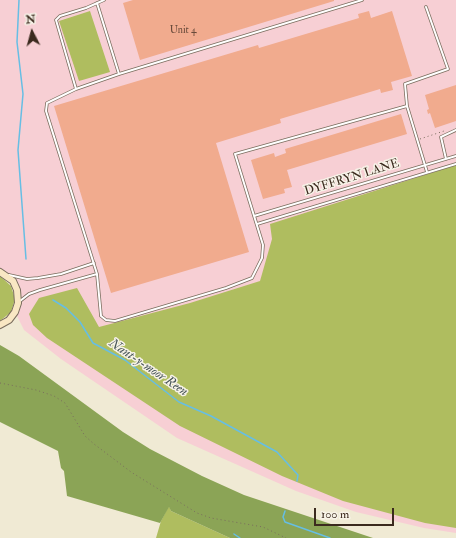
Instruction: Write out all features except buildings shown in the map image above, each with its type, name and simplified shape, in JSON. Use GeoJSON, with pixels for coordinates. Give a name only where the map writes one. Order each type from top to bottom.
{"type":"FeatureCollection","features":[{"type":"Feature","properties":{"kind":"street"},"geometry":{"type":"LineString","coordinates":[[0,325],[9,320],[15,312],[18,303],[18,290],[13,282],[2,272]]}},
{"type":"Feature","properties":{"kind":"lane"},"geometry":{"type":"LineString","coordinates":[[76,89],[56,20],[60,16],[104,0]]}},
{"type":"Feature","properties":{"kind":"lane"},"geometry":{"type":"LineString","coordinates":[[362,0],[119,74],[76,89],[48,103],[46,111],[97,274],[101,314],[106,320],[112,321],[226,288],[250,279],[254,275],[263,251],[257,224],[235,154],[408,106]]}},
{"type":"Feature","properties":{"kind":"lane"},"geometry":{"type":"LineString","coordinates":[[97,3],[119,74]]}},
{"type":"Feature","properties":{"kind":"lane"},"geometry":{"type":"LineString","coordinates":[[426,7],[448,69],[405,84],[408,106],[427,172]]}},
{"type":"Feature","properties":{"kind":"lane"},"geometry":{"type":"LineString","coordinates":[[446,158],[441,137],[456,130]]}},
{"type":"Feature","properties":{"kind":"lane","name":"DYFFRYN LANE"},"geometry":{"type":"LineString","coordinates":[[254,216],[456,156]]}},
{"type":"Feature","properties":{"kind":"lane","name":"DYFFRYN LANE"},"geometry":{"type":"LineString","coordinates":[[257,224],[456,164]]}},
{"type":"Feature","properties":{"kind":"lane"},"geometry":{"type":"LineString","coordinates":[[2,272],[28,279],[61,274],[94,264]]}},
{"type":"Feature","properties":{"kind":"lane"},"geometry":{"type":"LineString","coordinates":[[18,303],[29,294],[97,274]]}},
{"type":"Feature","properties":{"kind":"path"},"geometry":{"type":"LineString","coordinates":[[418,139],[450,129]]}},
{"type":"Feature","properties":{"kind":"path"},"geometry":{"type":"LineString","coordinates":[[0,383],[36,390],[54,396],[65,403],[85,436],[94,444],[131,472],[198,513],[211,518],[263,527],[286,538]]}},
{"type":"Feature","properties":{"kind":"shaded area"},"geometry":{"type":"Polygon","coordinates":[[[0,0],[456,0],[456,533],[424,528],[356,512],[296,491],[177,438],[61,359],[24,330],[15,312],[17,290],[0,271],[0,0]]]}},
{"type":"Feature","properties":{"kind":"green space"},"geometry":{"type":"Polygon","coordinates":[[[90,11],[110,72],[79,81],[59,21],[90,11]]]}},
{"type":"Feature","properties":{"kind":"green space"},"geometry":{"type":"Polygon","coordinates":[[[456,165],[456,528],[425,523],[343,501],[282,476],[180,426],[47,338],[33,325],[29,314],[39,298],[77,288],[99,327],[190,303],[260,281],[272,239],[270,224],[456,165]]]}},
{"type":"Feature","properties":{"kind":"green space"},"geometry":{"type":"Polygon","coordinates":[[[0,276],[11,286],[15,299],[11,312],[0,321],[0,276]]]}},
{"type":"Feature","properties":{"kind":"green space"},"geometry":{"type":"Polygon","coordinates":[[[0,345],[19,356],[123,432],[150,449],[202,476],[244,495],[373,538],[230,538],[171,511],[169,507],[160,523],[67,496],[64,471],[61,468],[58,451],[0,422],[0,345]]]}},
{"type":"Feature","properties":{"kind":"green space"},"geometry":{"type":"Polygon","coordinates":[[[169,506],[171,511],[230,538],[156,538],[161,521],[169,506]]]}},
{"type":"Feature","properties":{"kind":"waterway","name":"Nant-y-moor Reen"},"geometry":{"type":"LineString","coordinates":[[19,0],[17,42],[23,94],[18,150],[26,259]]}},
{"type":"Feature","properties":{"kind":"waterway","name":"Nant-y-moor Reen"},"geometry":{"type":"LineString","coordinates":[[53,300],[66,308],[80,322],[93,343],[125,360],[179,402],[211,416],[277,452],[298,475],[297,481]]}},
{"type":"Feature","properties":{"kind":"waterway","name":"Nant-y-moor Reen"},"geometry":{"type":"LineString","coordinates":[[285,511],[283,517],[285,522],[330,538]]}},
{"type":"Feature","properties":{"kind":"waterway"},"geometry":{"type":"LineString","coordinates":[[234,534],[240,538]]}}]}
